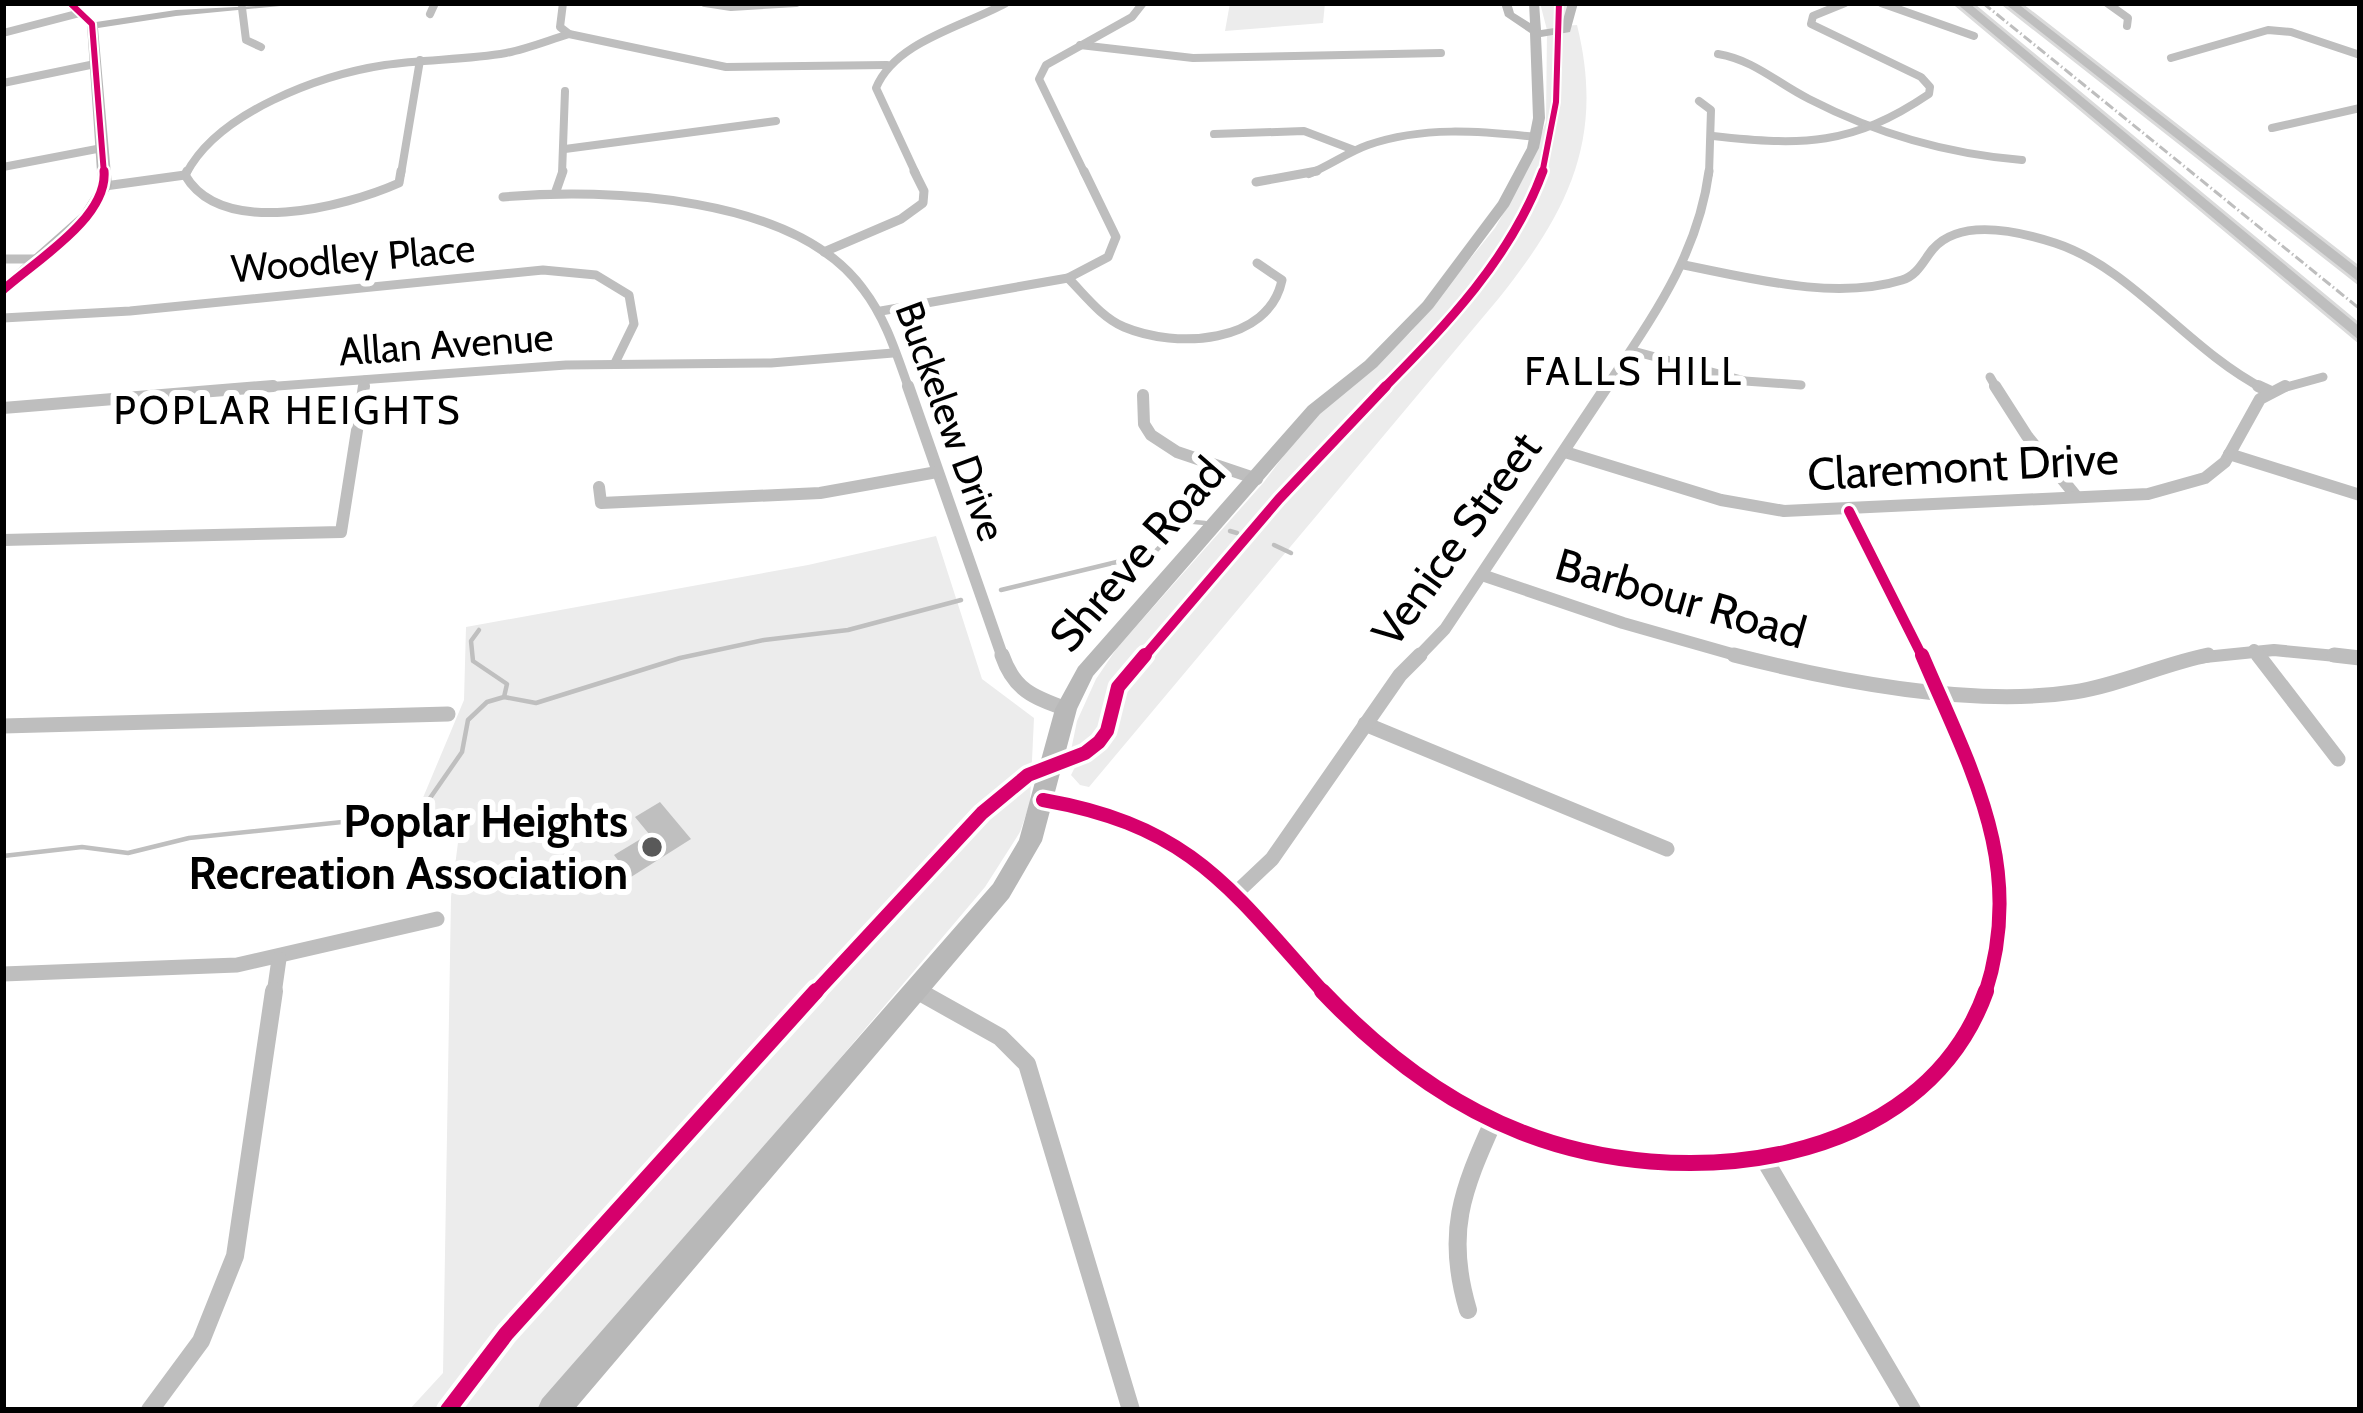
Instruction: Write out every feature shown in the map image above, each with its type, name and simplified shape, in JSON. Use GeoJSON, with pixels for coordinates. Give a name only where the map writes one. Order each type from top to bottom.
{"type":"FeatureCollection","features":[{"type":"Feature","properties":{"kind":"highway"},"geometry":{"type":"LineString","coordinates":[[1963,3],[2360,336]]}},
{"type":"Feature","properties":{"kind":"highway"},"geometry":{"type":"LineString","coordinates":[[2010,3],[2360,278]]}},
{"type":"Feature","properties":{"kind":"main road"},"geometry":{"type":"LineString","coordinates":[[92,26],[308,3]]}},
{"type":"Feature","properties":{"kind":"main road"},"geometry":{"type":"LineString","coordinates":[[1506,3],[1507,11],[1517,19],[1567,30],[1573,3]]}},
{"type":"Feature","properties":{"kind":"main road","name":"Shreve Road"},"geometry":{"type":"LineString","coordinates":[[553,1410],[1001,891],[1030,841],[1066,709],[1085,672],[1314,410],[1371,364],[1428,305],[1504,203],[1536,136],[1538,27],[1534,3]]}},
{"type":"Feature","properties":{"kind":"main road"},"geometry":{"type":"LineString","coordinates":[[3,290],[86,216],[105,186],[92,26],[75,8]]}},
{"type":"Feature","properties":{"kind":"street"},"geometry":{"type":"LineString","coordinates":[[430,14],[435,3]]}},
{"type":"Feature","properties":{"kind":"street"},"geometry":{"type":"LineString","coordinates":[[563,3],[560,27],[569,34],[726,67],[887,65],[1006,3]]}},
{"type":"Feature","properties":{"kind":"street"},"geometry":{"type":"LineString","coordinates":[[705,3],[731,7],[796,3]]}},
{"type":"Feature","properties":{"kind":"street"},"geometry":{"type":"LineString","coordinates":[[880,311],[1068,278],[1100,264],[1116,240],[1039,82],[1046,65],[1132,16],[1142,3]]}},
{"type":"Feature","properties":{"kind":"street"},"geometry":{"type":"LineString","coordinates":[[1699,101],[1711,110],[1713,136],[1822,144],[1847,140],[1925,98],[1930,87],[1916,74],[1811,24],[1813,16],[1845,3]]}},
{"type":"Feature","properties":{"kind":"street"},"geometry":{"type":"LineString","coordinates":[[1880,3],[1974,36]]}},
{"type":"Feature","properties":{"kind":"street"},"geometry":{"type":"LineString","coordinates":[[2108,3],[2128,18],[2127,26]]}},
{"type":"Feature","properties":{"kind":"street"},"geometry":{"type":"LineString","coordinates":[[3,33],[75,8]]}},
{"type":"Feature","properties":{"kind":"street"},"geometry":{"type":"LineString","coordinates":[[242,8],[239,15],[247,40],[261,47]]}},
{"type":"Feature","properties":{"kind":"street"},"geometry":{"type":"LineString","coordinates":[[2170,58],[2279,30],[2360,55]]}},
{"type":"Feature","properties":{"kind":"street"},"geometry":{"type":"LineString","coordinates":[[185,175],[193,160],[267,101],[374,67],[508,53],[569,34]]}},
{"type":"Feature","properties":{"kind":"street"},"geometry":{"type":"LineString","coordinates":[[1080,45],[1193,58],[1441,53]]}},
{"type":"Feature","properties":{"kind":"street"},"geometry":{"type":"LineString","coordinates":[[1718,54],[1756,62],[1797,93],[1877,126],[1967,156],[2022,160]]}},
{"type":"Feature","properties":{"kind":"street"},"geometry":{"type":"LineString","coordinates":[[185,175],[195,190],[257,215],[385,191],[404,174],[421,60]]}},
{"type":"Feature","properties":{"kind":"street"},"geometry":{"type":"LineString","coordinates":[[3,83],[95,64]]}},
{"type":"Feature","properties":{"kind":"street"},"geometry":{"type":"LineString","coordinates":[[824,252],[901,219],[923,202],[924,191],[876,88],[887,65]]}},
{"type":"Feature","properties":{"kind":"street"},"geometry":{"type":"LineString","coordinates":[[556,191],[566,149],[566,91]]}},
{"type":"Feature","properties":{"kind":"street"},"geometry":{"type":"LineString","coordinates":[[2272,128],[2360,108]]}},
{"type":"Feature","properties":{"kind":"street"},"geometry":{"type":"LineString","coordinates":[[566,149],[776,121]]}},
{"type":"Feature","properties":{"kind":"street"},"geometry":{"type":"LineString","coordinates":[[1214,134],[1304,131],[1354,150]]}},
{"type":"Feature","properties":{"kind":"street"},"geometry":{"type":"LineString","coordinates":[[1256,182],[1312,173],[1387,138],[1439,131],[1536,136]]}},
{"type":"Feature","properties":{"kind":"street","name":"Venice Street"},"geometry":{"type":"LineString","coordinates":[[1235,894],[1272,859],[1400,674],[1445,629],[1634,351],[1684,265],[1707,195],[1713,136]]}},
{"type":"Feature","properties":{"kind":"street"},"geometry":{"type":"LineString","coordinates":[[3,167],[102,148]]}},
{"type":"Feature","properties":{"kind":"street"},"geometry":{"type":"LineString","coordinates":[[105,186],[185,175]]}},
{"type":"Feature","properties":{"kind":"street","name":"Buckelew Drive"},"geometry":{"type":"LineString","coordinates":[[502,197],[556,191],[626,192],[679,200],[824,252],[853,272],[880,311],[1010,677],[1026,694],[1066,709]]}},
{"type":"Feature","properties":{"kind":"street"},"geometry":{"type":"LineString","coordinates":[[1684,265],[1783,281],[1876,283],[1913,275],[1940,241],[1957,234],[1996,232],[2053,243],[2098,262],[2201,350],[2271,392],[2323,377]]}},
{"type":"Feature","properties":{"kind":"street"},"geometry":{"type":"LineString","coordinates":[[2053,243],[2061,233]]}},
{"type":"Feature","properties":{"kind":"street"},"geometry":{"type":"LineString","coordinates":[[3,259],[38,260]]}},
{"type":"Feature","properties":{"kind":"street"},"geometry":{"type":"LineString","coordinates":[[1068,278],[1119,325],[1166,338],[1200,338],[1249,325],[1275,305],[1282,280],[1257,262]]}},
{"type":"Feature","properties":{"kind":"street","name":"Woodley Place"},"geometry":{"type":"LineString","coordinates":[[3,318],[110,313],[559,270],[605,278],[628,296],[634,324],[615,363]]}},
{"type":"Feature","properties":{"kind":"street"},"geometry":{"type":"LineString","coordinates":[[1634,351],[1745,381],[1801,385]]}},
{"type":"Feature","properties":{"kind":"street","name":"Allan Avenue"},"geometry":{"type":"LineString","coordinates":[[3,408],[615,363],[762,367],[893,353]]}},
{"type":"Feature","properties":{"kind":"street"},"geometry":{"type":"LineString","coordinates":[[1990,377],[2027,436],[2076,496]]}},
{"type":"Feature","properties":{"kind":"street"},"geometry":{"type":"LineString","coordinates":[[3,540],[341,532],[365,380]]}},
{"type":"Feature","properties":{"kind":"street","name":"Claremont Drive"},"geometry":{"type":"LineString","coordinates":[[1565,452],[1736,503],[1784,511],[2170,490],[2206,478],[2229,454],[2251,408],[2271,392]]}},
{"type":"Feature","properties":{"kind":"street"},"geometry":{"type":"LineString","coordinates":[[1143,395],[1143,422],[1153,438],[1180,454],[1258,479]]}},
{"type":"Feature","properties":{"kind":"street"},"geometry":{"type":"LineString","coordinates":[[2229,454],[2360,494]]}},
{"type":"Feature","properties":{"kind":"street"},"geometry":{"type":"LineString","coordinates":[[599,487],[601,503],[762,499],[820,494],[937,472]]}},
{"type":"Feature","properties":{"kind":"street"},"geometry":{"type":"LineString","coordinates":[[1043,800],[1099,806],[1141,821],[1204,864],[1363,1032],[1399,1062],[1494,1120],[1570,1149],[1617,1160],[1708,1165],[1763,1157],[1835,1137],[1905,1104],[1963,1037],[1981,1003],[1999,944],[2001,872],[1983,802],[1891,582],[1849,511]]}},
{"type":"Feature","properties":{"kind":"street","name":"Barbour Road"},"geometry":{"type":"LineString","coordinates":[[1482,575],[1697,649],[1793,670],[1936,690],[2078,692],[2193,658],[2254,650],[2360,658]]}},
{"type":"Feature","properties":{"kind":"street"},"geometry":{"type":"LineString","coordinates":[[2254,650],[2338,759]]}},
{"type":"Feature","properties":{"kind":"street"},"geometry":{"type":"LineString","coordinates":[[3,726],[448,714]]}},
{"type":"Feature","properties":{"kind":"street"},"geometry":{"type":"LineString","coordinates":[[1365,724],[1667,849]]}},
{"type":"Feature","properties":{"kind":"street"},"geometry":{"type":"LineString","coordinates":[[3,974],[237,965],[437,919]]}},
{"type":"Feature","properties":{"kind":"street"},"geometry":{"type":"LineString","coordinates":[[150,1410],[201,1341],[235,1256],[279,959]]}},
{"type":"Feature","properties":{"kind":"street"},"geometry":{"type":"LineString","coordinates":[[915,989],[1000,1037],[1028,1064],[1131,1410]]}},
{"type":"Feature","properties":{"kind":"street"},"geometry":{"type":"LineString","coordinates":[[1468,1310],[1456,1275],[1454,1217],[1494,1120]]}},
{"type":"Feature","properties":{"kind":"street"},"geometry":{"type":"LineString","coordinates":[[1763,1157],[1912,1410]]}},
{"type":"Feature","properties":{"kind":"shaded area"},"geometry":{"type":"Polygon","coordinates":[[[1230,3],[1325,3],[1323,23],[1225,31],[1230,3]]]}},
{"type":"Feature","properties":{"kind":"shaded area"},"geometry":{"type":"Polygon","coordinates":[[[1540,3],[1568,3],[1563,26],[1577,25],[1586,103],[1575,171],[1545,234],[1499,298],[1089,787],[1080,785],[1071,775],[1078,761],[1070,755],[1077,721],[1117,648],[1264,482],[1306,426],[1411,332],[1495,228],[1524,177],[1546,122],[1547,30],[1540,3]]]}},
{"type":"Feature","properties":{"kind":"shaded area","name":"Poplar Heights Recreation Association"},"geometry":{"type":"Polygon","coordinates":[[[936,536],[982,679],[1034,718],[1030,803],[1020,832],[985,887],[543,1410],[409,1410],[443,1373],[451,897],[460,827],[409,831],[464,700],[466,627],[808,565],[936,536]]]}},
{"type":"Feature","properties":{"kind":"shaded area","name":"Poplar Heights Recreation Association"},"geometry":{"type":"Polygon","coordinates":[[[660,802],[691,839],[631,877],[614,855],[649,834],[635,817],[660,802]]]}},
{"type":"Feature","properties":{"kind":"waterway"},"geometry":{"type":"LineString","coordinates":[[1001,590],[1154,553],[1184,521],[1205,523]]}},
{"type":"Feature","properties":{"kind":"waterway"},"geometry":{"type":"LineString","coordinates":[[1230,531],[1237,533]]}},
{"type":"Feature","properties":{"kind":"waterway"},"geometry":{"type":"LineString","coordinates":[[1274,545],[1291,553]]}},
{"type":"Feature","properties":{"kind":"waterway"},"geometry":{"type":"LineString","coordinates":[[504,697],[536,703],[680,658],[764,640],[848,630],[961,600]]}},
{"type":"Feature","properties":{"kind":"waterway"},"geometry":{"type":"LineString","coordinates":[[479,630],[471,641],[473,661],[507,684],[504,697]]}},
{"type":"Feature","properties":{"kind":"waterway"},"geometry":{"type":"LineString","coordinates":[[3,856],[82,847],[128,853],[189,838],[419,814],[462,752],[468,720],[487,702],[504,697]]}},
{"type":"Feature","properties":{"kind":"railway"},"geometry":{"type":"LineString","coordinates":[[1983,3],[2360,309]]}},
{"type":"Feature","properties":{"kind":"cycle path"},"geometry":{"type":"LineString","coordinates":[[3,290],[86,216],[105,186],[92,24],[70,3]]}},
{"type":"Feature","properties":{"kind":"cycle path"},"geometry":{"type":"LineString","coordinates":[[448,1410],[506,1334],[671,1147],[982,813],[1028,775],[1085,753],[1099,742],[1107,731],[1118,687],[1306,468],[1470,295],[1515,232],[1543,172],[1554,124],[1559,3]]}},
{"type":"Feature","properties":{"kind":"cycle path"},"geometry":{"type":"LineString","coordinates":[[1043,800],[1100,810],[1148,828],[1189,853],[1224,883],[1380,1047],[1438,1090],[1523,1133],[1594,1154],[1664,1163],[1735,1160],[1846,1133],[1906,1102],[1951,1056],[1969,1028],[1994,966],[2002,901],[1996,847],[1976,782],[1899,603],[1849,511]]}},
{"type":"Feature","properties":{"kind":"place","name":"Poplar Heights Recreation Association"},"geometry":{"type":"Point","coordinates":[652,847]}},
{"type":"Feature","properties":{"kind":"district","name":"FALLS HILL"},"geometry":{"type":"Point","coordinates":[1634,371]}},
{"type":"Feature","properties":{"kind":"district","name":"POPLAR HEIGHTS"},"geometry":{"type":"Point","coordinates":[288,410]}}]}
